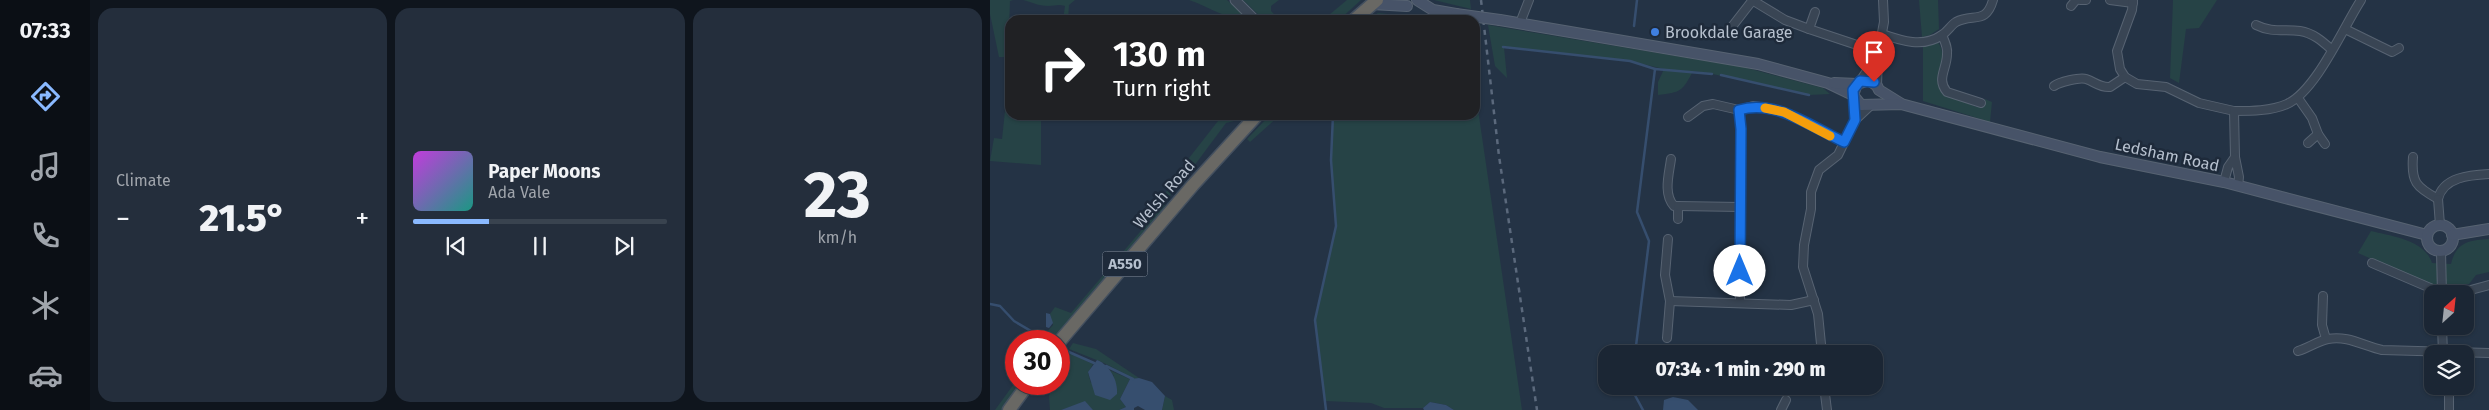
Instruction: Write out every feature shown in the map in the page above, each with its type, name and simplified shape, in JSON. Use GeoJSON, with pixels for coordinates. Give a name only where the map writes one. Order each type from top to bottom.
{"type":"FeatureCollection","features":[{"type":"Feature","properties":{"kind":"highway"},"geometry":{"type":"LineString","coordinates":[[1360,15],[1374,2]]}},
{"type":"Feature","properties":{"kind":"highway","name":"Welsh Road"},"geometry":{"type":"LineString","coordinates":[[1069,330],[1192,185],[1252,120]]}},
{"type":"Feature","properties":{"kind":"highway"},"geometry":{"type":"LineString","coordinates":[[1009,410],[1020,395]]}},
{"type":"Feature","properties":{"kind":"main road"},"geometry":{"type":"LineString","coordinates":[[1398,0],[1407,6]]}},
{"type":"Feature","properties":{"kind":"main road","name":"Ledsham Road"},"geometry":{"type":"LineString","coordinates":[[1374,2],[1407,6],[1422,2],[1463,15]]}},
{"type":"Feature","properties":{"kind":"main road","name":"Ledsham Road"},"geometry":{"type":"LineString","coordinates":[[1480,17],[1758,64],[1828,83],[1854,97],[1861,105],[1901,104],[2100,157],[2224,182],[2427,235]]}},
{"type":"Feature","properties":{"kind":"main road","name":"Ledsham Road"},"geometry":{"type":"LineString","coordinates":[[1828,83],[1858,83],[1869,80],[1901,104]]}},
{"type":"Feature","properties":{"kind":"main road"},"geometry":{"type":"LineString","coordinates":[[1854,97],[1858,83]]}},
{"type":"Feature","properties":{"kind":"main road"},"geometry":{"type":"LineString","coordinates":[[1873,104],[1878,88]]}},
{"type":"Feature","properties":{"kind":"main road"},"geometry":{"type":"LineString","coordinates":[[2440,225],[2448,228],[2452,235],[2450,246],[2441,251],[2429,246],[2427,235],[2432,228],[2440,225]]}},
{"type":"Feature","properties":{"kind":"main road"},"geometry":{"type":"LineString","coordinates":[[2452,235],[2489,229]]}},
{"type":"Feature","properties":{"kind":"street"},"geometry":{"type":"LineString","coordinates":[[1235,0],[1250,15]]}},
{"type":"Feature","properties":{"kind":"street"},"geometry":{"type":"LineString","coordinates":[[1520,23],[1529,0]]}},
{"type":"Feature","properties":{"kind":"street"},"geometry":{"type":"LineString","coordinates":[[1729,41],[1723,33],[1752,0],[1785,20],[1878,53]]}},
{"type":"Feature","properties":{"kind":"street"},"geometry":{"type":"LineString","coordinates":[[1878,88],[1878,53],[1885,12],[1883,0]]}},
{"type":"Feature","properties":{"kind":"street"},"geometry":{"type":"LineString","coordinates":[[1882,34],[1910,42],[1923,42],[1942,35],[1956,22],[1984,16],[1991,7],[1993,0]]}},
{"type":"Feature","properties":{"kind":"street"},"geometry":{"type":"LineString","coordinates":[[2075,2],[2086,0]]}},
{"type":"Feature","properties":{"kind":"street"},"geometry":{"type":"LineString","coordinates":[[2110,0],[2133,1],[2118,52],[2120,69],[2125,77],[2137,84],[2166,87],[2199,103],[2234,111],[2277,108],[2298,98],[2315,78],[2361,0]]}},
{"type":"Feature","properties":{"kind":"street"},"geometry":{"type":"LineString","coordinates":[[1809,29],[1815,12]]}},
{"type":"Feature","properties":{"kind":"street"},"geometry":{"type":"LineString","coordinates":[[2258,37],[2260,27],[2308,33],[2332,49]]}},
{"type":"Feature","properties":{"kind":"street"},"geometry":{"type":"LineString","coordinates":[[2345,28],[2392,52],[2399,48]]}},
{"type":"Feature","properties":{"kind":"street"},"geometry":{"type":"LineString","coordinates":[[1942,35],[1948,53],[1941,75],[1944,88],[1948,92],[1981,103]]}},
{"type":"Feature","properties":{"kind":"street"},"geometry":{"type":"LineString","coordinates":[[1858,83],[1878,53]]}},
{"type":"Feature","properties":{"kind":"street"},"geometry":{"type":"LineString","coordinates":[[2058,73],[2064,81]]}},
{"type":"Feature","properties":{"kind":"street"},"geometry":{"type":"LineString","coordinates":[[2054,86],[2064,81],[2087,79],[2100,86],[2110,87],[2125,77]]}},
{"type":"Feature","properties":{"kind":"street"},"geometry":{"type":"LineString","coordinates":[[1854,97],[1855,120]]}},
{"type":"Feature","properties":{"kind":"street"},"geometry":{"type":"LineString","coordinates":[[2298,98],[2312,118],[2318,134],[2325,144]]}},
{"type":"Feature","properties":{"kind":"street"},"geometry":{"type":"LineString","coordinates":[[1688,117],[1703,106],[1713,104],[1739,110],[1753,106],[1784,112],[1844,142]]}},
{"type":"Feature","properties":{"kind":"street"},"geometry":{"type":"LineString","coordinates":[[1821,345],[1818,314],[1803,267],[1803,256],[1811,209],[1811,192],[1818,170],[1838,154],[1855,120],[1873,104]]}},
{"type":"Feature","properties":{"kind":"street"},"geometry":{"type":"LineString","coordinates":[[1739,110],[1741,129],[1740,302]]}},
{"type":"Feature","properties":{"kind":"street"},"geometry":{"type":"LineString","coordinates":[[2234,111],[2238,186]]}},
{"type":"Feature","properties":{"kind":"street"},"geometry":{"type":"LineString","coordinates":[[2308,143],[2318,134]]}},
{"type":"Feature","properties":{"kind":"street"},"geometry":{"type":"LineString","coordinates":[[2224,182],[2228,167],[2235,157]]}},
{"type":"Feature","properties":{"kind":"street"},"geometry":{"type":"LineString","coordinates":[[2413,157],[2416,170],[2413,178],[2417,186],[2438,198]]}},
{"type":"Feature","properties":{"kind":"street"},"geometry":{"type":"LineString","coordinates":[[1671,159],[1667,189],[1671,203],[1674,206],[1740,207]]}},
{"type":"Feature","properties":{"kind":"street"},"geometry":{"type":"LineString","coordinates":[[2440,225],[2438,198],[2440,192],[2454,180],[2489,174]]}},
{"type":"Feature","properties":{"kind":"street"},"geometry":{"type":"LineString","coordinates":[[1678,206],[1678,219]]}},
{"type":"Feature","properties":{"kind":"street"},"geometry":{"type":"LineString","coordinates":[[1667,338],[1670,301],[1665,275],[1668,239]]}},
{"type":"Feature","properties":{"kind":"street"},"geometry":{"type":"LineString","coordinates":[[2441,251],[2442,285]]}},
{"type":"Feature","properties":{"kind":"street"},"geometry":{"type":"LineString","coordinates":[[2372,263],[2424,285]]}},
{"type":"Feature","properties":{"kind":"street"},"geometry":{"type":"LineString","coordinates":[[2474,289],[2489,285]]}},
{"type":"Feature","properties":{"kind":"street"},"geometry":{"type":"LineString","coordinates":[[2323,296],[2322,325],[2326,339]]}},
{"type":"Feature","properties":{"kind":"street"},"geometry":{"type":"LineString","coordinates":[[1670,301],[1791,305],[1814,300]]}},
{"type":"Feature","properties":{"kind":"street"},"geometry":{"type":"LineString","coordinates":[[2298,351],[2326,339],[2346,338],[2382,350],[2424,352]]}},
{"type":"Feature","properties":{"kind":"street"},"geometry":{"type":"LineString","coordinates":[[2474,353],[2489,353]]}},
{"type":"Feature","properties":{"kind":"street"},"geometry":{"type":"LineString","coordinates":[[1825,395],[1827,410]]}},
{"type":"Feature","properties":{"kind":"street"},"geometry":{"type":"LineString","coordinates":[[2449,410],[2450,395]]}},
{"type":"Feature","properties":{"kind":"street"},"geometry":{"type":"LineString","coordinates":[[1781,410],[1786,400]]}},
{"type":"Feature","properties":{"kind":"green space"},"geometry":{"type":"Polygon","coordinates":[[[990,0],[1013,0],[1010,1],[1010,15],[1005,15],[1005,57],[999,57],[990,14],[990,0]]]}},
{"type":"Feature","properties":{"kind":"green space"},"geometry":{"type":"Polygon","coordinates":[[[1023,0],[1075,0],[1069,5],[1068,15],[1064,15],[1065,6],[1038,5],[1023,0]]]}},
{"type":"Feature","properties":{"kind":"green space"},"geometry":{"type":"Polygon","coordinates":[[[1189,0],[1227,0],[1244,15],[1224,15],[1189,0]]]}},
{"type":"Feature","properties":{"kind":"green space"},"geometry":{"type":"Polygon","coordinates":[[[1243,0],[1279,0],[1271,6],[1271,11],[1275,15],[1259,15],[1243,0]]]}},
{"type":"Feature","properties":{"kind":"green space"},"geometry":{"type":"Polygon","coordinates":[[[1347,0],[1361,0],[1344,15],[1329,15],[1347,0]]]}},
{"type":"Feature","properties":{"kind":"green space"},"geometry":{"type":"Polygon","coordinates":[[[1434,0],[1470,0],[1471,9],[1434,0]]]}},
{"type":"Feature","properties":{"kind":"green space"},"geometry":{"type":"Polygon","coordinates":[[[1919,0],[1938,0],[1939,29],[1930,35],[1922,37],[1919,0]]]}},
{"type":"Feature","properties":{"kind":"green space"},"geometry":{"type":"Polygon","coordinates":[[[2173,0],[2217,0],[2199,28],[2186,29],[2179,83],[2170,78],[2173,0]]]}},
{"type":"Feature","properties":{"kind":"green space"},"geometry":{"type":"Polygon","coordinates":[[[1378,13],[1398,15],[1375,15],[1378,13]]]}},
{"type":"Feature","properties":{"kind":"green space"},"geometry":{"type":"Polygon","coordinates":[[[1488,25],[1743,67],[1823,88],[1830,94],[1809,95],[1693,71],[1680,90],[1658,95],[1658,82],[1664,69],[1630,61],[1504,47],[1507,78],[1495,66],[1488,25]]]}},
{"type":"Feature","properties":{"kind":"green space"},"geometry":{"type":"Polygon","coordinates":[[[1937,41],[1942,53],[1939,78],[1941,91],[1976,107],[1980,107],[1985,99],[1992,102],[1990,122],[1923,101],[1923,47],[1937,41]]]}},
{"type":"Feature","properties":{"kind":"green space"},"geometry":{"type":"Polygon","coordinates":[[[1005,111],[1005,120],[1041,120],[1041,165],[990,161],[994,138],[1002,139],[1005,111]]]}},
{"type":"Feature","properties":{"kind":"green space"},"geometry":{"type":"Polygon","coordinates":[[[1235,120],[1226,123],[1194,166],[1176,185],[1162,211],[1064,330],[1049,330],[1053,325],[1050,314],[1055,307],[1071,313],[1151,219],[1175,176],[1218,121],[1235,120]]]}},
{"type":"Feature","properties":{"kind":"green space"},"geometry":{"type":"Polygon","coordinates":[[[1265,120],[1274,120],[1250,142],[1247,139],[1265,120]]]}},
{"type":"Feature","properties":{"kind":"green space"},"geometry":{"type":"Polygon","coordinates":[[[1333,120],[1480,120],[1522,410],[1454,410],[1446,405],[1430,402],[1423,408],[1384,408],[1371,403],[1325,401],[1315,320],[1336,226],[1331,160],[1333,120]]]}},
{"type":"Feature","properties":{"kind":"green space"},"geometry":{"type":"Polygon","coordinates":[[[2371,231],[2397,237],[2415,244],[2428,255],[2432,263],[2451,264],[2456,251],[2460,247],[2476,240],[2489,239],[2489,272],[2476,275],[2469,284],[2430,285],[2358,253],[2371,231]]]}},
{"type":"Feature","properties":{"kind":"green space"},"geometry":{"type":"Polygon","coordinates":[[[1073,343],[1096,349],[1139,378],[1135,379],[1104,363],[1070,349],[1073,343]]]}},
{"type":"Feature","properties":{"kind":"green space"},"geometry":{"type":"Polygon","coordinates":[[[1070,353],[1093,364],[1088,373],[1091,383],[1114,376],[1109,370],[1130,379],[1120,399],[1126,407],[1119,410],[1093,410],[1085,402],[1061,410],[1050,410],[1049,396],[1070,395],[1070,353]]]}},
{"type":"Feature","properties":{"kind":"green space"},"geometry":{"type":"Polygon","coordinates":[[[1006,395],[1015,395],[1003,410],[995,410],[1006,395]]]}},
{"type":"Feature","properties":{"kind":"green space"},"geometry":{"type":"Polygon","coordinates":[[[1165,396],[1172,400],[1174,410],[1162,410],[1165,396]]]}},
{"type":"Feature","properties":{"kind":"water"},"geometry":{"type":"Polygon","coordinates":[[[1046,313],[1050,314],[1053,323],[1049,328],[1046,327],[1046,313]]]}},
{"type":"Feature","properties":{"kind":"water"},"geometry":{"type":"Polygon","coordinates":[[[1097,360],[1106,366],[1115,379],[1117,394],[1110,400],[1095,395],[1088,372],[1097,360]]]}},
{"type":"Feature","properties":{"kind":"water"},"geometry":{"type":"Polygon","coordinates":[[[1139,378],[1152,382],[1165,396],[1162,410],[1145,410],[1138,406],[1134,410],[1119,410],[1126,407],[1120,399],[1130,379],[1139,378]]]}},
{"type":"Feature","properties":{"kind":"water"},"geometry":{"type":"Polygon","coordinates":[[[1673,397],[1688,400],[1698,410],[1663,410],[1664,400],[1673,397]]]}},
{"type":"Feature","properties":{"kind":"water"},"geometry":{"type":"Polygon","coordinates":[[[1085,401],[1093,410],[1061,410],[1085,401]]]}},
{"type":"Feature","properties":{"kind":"water"},"geometry":{"type":"Polygon","coordinates":[[[1430,402],[1446,405],[1454,410],[1424,410],[1423,408],[1430,402]]]}},
{"type":"Feature","properties":{"kind":"waterway"},"geometry":{"type":"LineString","coordinates":[[1634,26],[1637,0]]}},
{"type":"Feature","properties":{"kind":"waterway"},"geometry":{"type":"LineString","coordinates":[[1503,47],[1630,61],[1655,69]]}},
{"type":"Feature","properties":{"kind":"waterway"},"geometry":{"type":"LineString","coordinates":[[1636,345],[1649,241],[1637,212],[1655,69],[1712,74]]}},
{"type":"Feature","properties":{"kind":"waterway"},"geometry":{"type":"LineString","coordinates":[[1721,75],[1809,95]]}},
{"type":"Feature","properties":{"kind":"waterway"},"geometry":{"type":"LineString","coordinates":[[1326,410],[1315,320],[1336,226],[1331,160],[1333,120]]}},
{"type":"Feature","properties":{"kind":"waterway"},"geometry":{"type":"LineString","coordinates":[[990,304],[1000,306],[1014,321],[1029,330]]}},
{"type":"Feature","properties":{"kind":"waterway"},"geometry":{"type":"LineString","coordinates":[[1070,352],[1094,363]]}},
{"type":"Feature","properties":{"kind":"waterway"},"geometry":{"type":"LineString","coordinates":[[1106,366],[1133,379]]}},
{"type":"Feature","properties":{"kind":"waterway"},"geometry":{"type":"LineString","coordinates":[[1635,395],[1643,410]]}},
{"type":"Feature","properties":{"kind":"railway"},"geometry":{"type":"LineString","coordinates":[[1481,0],[1499,156],[1537,410]]}},
{"type":"Feature","properties":{"kind":"slow traffic"},"geometry":{"type":"LineString","coordinates":[[1765,108],[1784,112],[1830,136]]}},
{"type":"Feature","properties":{"kind":"place","name":"Brookdale Garage"},"geometry":{"type":"Point","coordinates":[1655,32]}},
{"type":"Feature","properties":{"kind":"route"},"geometry":{"type":"LineString","coordinates":[[1740,271],[1741,129],[1739,110],[1753,106],[1784,112],[1844,142],[1855,120],[1853,90],[1860,81],[1869,80],[1874,82]]}}]}
